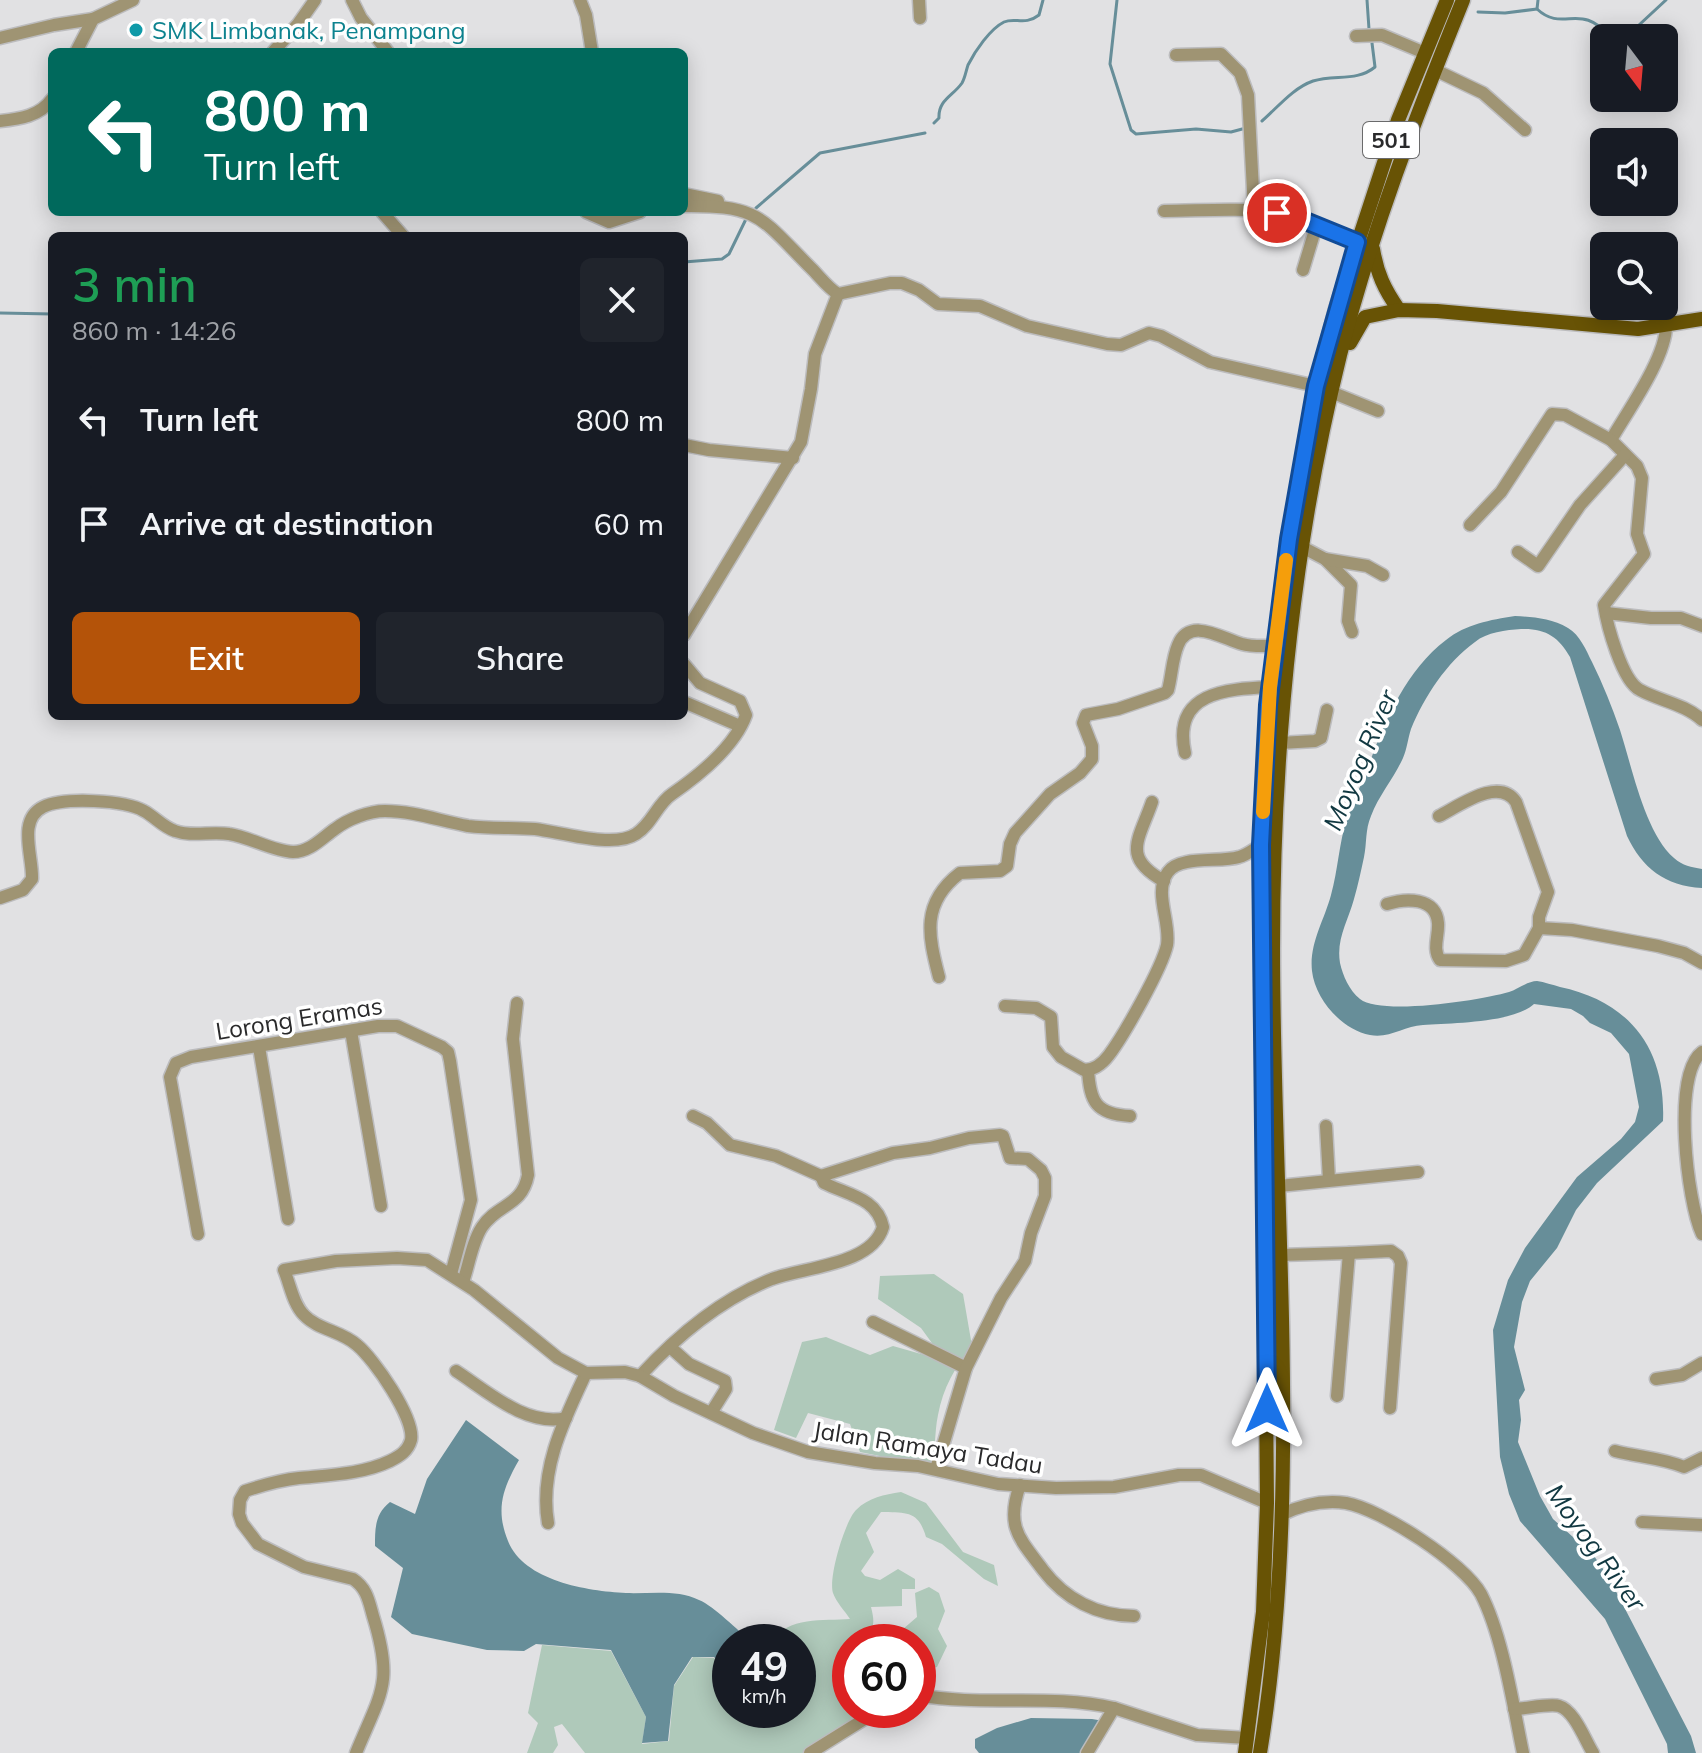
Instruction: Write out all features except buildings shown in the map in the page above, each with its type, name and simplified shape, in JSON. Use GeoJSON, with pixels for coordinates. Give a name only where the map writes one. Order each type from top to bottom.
{"type":"FeatureCollection","features":[{"type":"Feature","properties":{"kind":"main road","name":"501"},"geometry":{"type":"LineString","coordinates":[[1260,1753],[1276,1608],[1281,1515],[1280,1255],[1273,949],[1276,805],[1293,608],[1331,392],[1356,299],[1364,243],[1398,120],[1447,0]]}},
{"type":"Feature","properties":{"kind":"main road","name":"501"},"geometry":{"type":"LineString","coordinates":[[1246,1746],[1263,1612],[1267,1503],[1261,845],[1274,646],[1291,525],[1316,386],[1344,284],[1364,243],[1463,0]]}},
{"type":"Feature","properties":{"kind":"main road"},"geometry":{"type":"LineString","coordinates":[[1428,46],[1444,28],[1451,30]]}},
{"type":"Feature","properties":{"kind":"main road"},"geometry":{"type":"LineString","coordinates":[[1364,243],[1384,290],[1399,310]]}},
{"type":"Feature","properties":{"kind":"main road"},"geometry":{"type":"LineString","coordinates":[[1344,284],[1348,293],[1356,299],[1399,310],[1638,329],[1702,319]]}},
{"type":"Feature","properties":{"kind":"main road"},"geometry":{"type":"LineString","coordinates":[[1341,352],[1353,340],[1365,317],[1399,310]]}},
{"type":"Feature","properties":{"kind":"street"},"geometry":{"type":"LineString","coordinates":[[0,38],[93,19],[133,0]]}},
{"type":"Feature","properties":{"kind":"street"},"geometry":{"type":"LineString","coordinates":[[277,48],[315,0]]}},
{"type":"Feature","properties":{"kind":"street"},"geometry":{"type":"LineString","coordinates":[[352,0],[361,18],[385,48]]}},
{"type":"Feature","properties":{"kind":"street"},"geometry":{"type":"LineString","coordinates":[[580,0],[591,48]]}},
{"type":"Feature","properties":{"kind":"street"},"geometry":{"type":"LineString","coordinates":[[919,0],[920,18]]}},
{"type":"Feature","properties":{"kind":"street"},"geometry":{"type":"LineString","coordinates":[[78,48],[93,19]]}},
{"type":"Feature","properties":{"kind":"street"},"geometry":{"type":"LineString","coordinates":[[1356,36],[1382,35],[1428,46]]}},
{"type":"Feature","properties":{"kind":"street"},"geometry":{"type":"LineString","coordinates":[[1176,55],[1221,54],[1240,73],[1248,95],[1254,210]]}},
{"type":"Feature","properties":{"kind":"street"},"geometry":{"type":"LineString","coordinates":[[1435,70],[1483,93],[1525,130]]}},
{"type":"Feature","properties":{"kind":"street"},"geometry":{"type":"LineString","coordinates":[[0,121],[35,113],[48,104]]}},
{"type":"Feature","properties":{"kind":"street"},"geometry":{"type":"LineString","coordinates":[[688,195],[730,203],[762,219],[838,294]]}},
{"type":"Feature","properties":{"kind":"street"},"geometry":{"type":"LineString","coordinates":[[688,206],[740,209]]}},
{"type":"Feature","properties":{"kind":"street"},"geometry":{"type":"LineString","coordinates":[[1164,211],[1254,210],[1298,218],[1364,243]]}},
{"type":"Feature","properties":{"kind":"street"},"geometry":{"type":"LineString","coordinates":[[386,216],[400,232]]}},
{"type":"Feature","properties":{"kind":"street"},"geometry":{"type":"LineString","coordinates":[[595,216],[609,222],[628,216]]}},
{"type":"Feature","properties":{"kind":"street"},"geometry":{"type":"LineString","coordinates":[[1303,270],[1316,227]]}},
{"type":"Feature","properties":{"kind":"street"},"geometry":{"type":"LineString","coordinates":[[838,294],[902,283],[919,290],[938,304],[980,306],[1027,326],[1061,335],[1121,345],[1149,333],[1168,339],[1210,362],[1316,386]]}},
{"type":"Feature","properties":{"kind":"street"},"geometry":{"type":"LineString","coordinates":[[688,628],[801,442],[815,354],[838,294]]}},
{"type":"Feature","properties":{"kind":"street"},"geometry":{"type":"LineString","coordinates":[[1611,440],[1638,396],[1665,340],[1666,326]]}},
{"type":"Feature","properties":{"kind":"street"},"geometry":{"type":"LineString","coordinates":[[1331,392],[1378,411]]}},
{"type":"Feature","properties":{"kind":"street"},"geometry":{"type":"LineString","coordinates":[[1470,525],[1501,492],[1552,414],[1565,415],[1611,440],[1637,466],[1642,478],[1637,534],[1644,554],[1604,605],[1606,613],[1630,682],[1642,691],[1694,713],[1702,720]]}},
{"type":"Feature","properties":{"kind":"street"},"geometry":{"type":"LineString","coordinates":[[688,446],[793,458]]}},
{"type":"Feature","properties":{"kind":"street"},"geometry":{"type":"LineString","coordinates":[[1518,552],[1538,566],[1580,505],[1625,455]]}},
{"type":"Feature","properties":{"kind":"street"},"geometry":{"type":"LineString","coordinates":[[1302,547],[1325,559],[1351,585],[1348,621],[1352,632]]}},
{"type":"Feature","properties":{"kind":"street"},"geometry":{"type":"LineString","coordinates":[[1325,559],[1367,566],[1383,575]]}},
{"type":"Feature","properties":{"kind":"street"},"geometry":{"type":"LineString","coordinates":[[1606,613],[1659,619],[1681,618],[1702,626]]}},
{"type":"Feature","properties":{"kind":"street"},"geometry":{"type":"LineString","coordinates":[[939,977],[929,932],[935,903],[960,873],[1000,871],[1007,866],[1015,833],[1050,794],[1080,773],[1092,759],[1092,746],[1083,723],[1086,715],[1118,709],[1165,693],[1178,645],[1190,634],[1210,631],[1242,644],[1274,646]]}},
{"type":"Feature","properties":{"kind":"street"},"geometry":{"type":"LineString","coordinates":[[0,898],[23,890],[32,879],[28,824],[33,814],[43,807],[63,803],[98,802],[131,806],[143,810],[175,831],[228,834],[293,852],[315,845],[345,823],[372,812],[385,811],[426,815],[473,826],[534,829],[602,839],[629,837],[639,831],[664,800],[704,770],[746,715],[740,701],[700,683],[688,669]]}},
{"type":"Feature","properties":{"kind":"street"},"geometry":{"type":"LineString","coordinates":[[1185,753],[1183,731],[1189,712],[1198,703],[1219,692],[1270,687]]}},
{"type":"Feature","properties":{"kind":"street"},"geometry":{"type":"LineString","coordinates":[[688,704],[740,726]]}},
{"type":"Feature","properties":{"kind":"street"},"geometry":{"type":"LineString","coordinates":[[1280,743],[1321,738],[1327,710]]}},
{"type":"Feature","properties":{"kind":"street"},"geometry":{"type":"LineString","coordinates":[[1387,904],[1422,901],[1433,910],[1438,925],[1436,952],[1440,960],[1506,961],[1524,955],[1539,928],[1539,917],[1548,892],[1520,809],[1512,795],[1503,790],[1490,792],[1439,816]]}},
{"type":"Feature","properties":{"kind":"street"},"geometry":{"type":"LineString","coordinates":[[1152,802],[1136,847],[1137,857],[1145,870],[1164,881]]}},
{"type":"Feature","properties":{"kind":"street"},"geometry":{"type":"LineString","coordinates":[[1005,1006],[1036,1008],[1046,1013],[1052,1021],[1050,1043],[1068,1062],[1088,1070],[1099,1065],[1110,1054],[1164,954],[1168,939],[1162,893],[1167,872],[1177,865],[1240,857],[1261,845]]}},
{"type":"Feature","properties":{"kind":"street"},"geometry":{"type":"LineString","coordinates":[[1539,928],[1572,930],[1658,946],[1684,953],[1702,963]]}},
{"type":"Feature","properties":{"kind":"street"},"geometry":{"type":"LineString","coordinates":[[463,1282],[481,1229],[491,1216],[521,1195],[528,1175],[513,1039],[517,1003]]}},
{"type":"Feature","properties":{"kind":"street","name":"Lorong Eramas"},"geometry":{"type":"LineString","coordinates":[[198,1234],[170,1073],[176,1063],[185,1058],[388,1024],[430,1040],[448,1052],[471,1190],[468,1216],[451,1274]]}},
{"type":"Feature","properties":{"kind":"street"},"geometry":{"type":"LineString","coordinates":[[351,1031],[381,1206]]}},
{"type":"Feature","properties":{"kind":"street"},"geometry":{"type":"LineString","coordinates":[[259,1047],[288,1219]]}},
{"type":"Feature","properties":{"kind":"street"},"geometry":{"type":"LineString","coordinates":[[1702,1052],[1694,1058],[1688,1081],[1685,1146],[1692,1205],[1702,1234]]}},
{"type":"Feature","properties":{"kind":"street"},"geometry":{"type":"LineString","coordinates":[[1088,1070],[1089,1093],[1097,1105],[1107,1111],[1130,1116]]}},
{"type":"Feature","properties":{"kind":"street"},"geometry":{"type":"LineString","coordinates":[[693,1116],[707,1123],[730,1145],[776,1156],[821,1176],[893,1153],[991,1134],[1003,1136],[1010,1158],[1028,1159],[1041,1170],[1046,1188],[1027,1255],[1001,1298],[966,1368],[936,1469]]}},
{"type":"Feature","properties":{"kind":"street"},"geometry":{"type":"LineString","coordinates":[[1326,1126],[1329,1180]]}},
{"type":"Feature","properties":{"kind":"street"},"geometry":{"type":"LineString","coordinates":[[1279,1186],[1418,1172]]}},
{"type":"Feature","properties":{"kind":"street"},"geometry":{"type":"LineString","coordinates":[[356,1753],[382,1692],[385,1676],[383,1654],[367,1595],[360,1583],[353,1579],[304,1567],[258,1544],[242,1523],[240,1500],[245,1491],[271,1483],[330,1476],[388,1462],[404,1453],[411,1438],[411,1428],[378,1370],[357,1345],[301,1313],[284,1270],[336,1261],[427,1260],[463,1282],[540,1345],[586,1373],[625,1372],[640,1376],[670,1347],[723,1305],[759,1285],[838,1261],[874,1245],[883,1227],[875,1208],[861,1198],[824,1183],[821,1176]]}},
{"type":"Feature","properties":{"kind":"street"},"geometry":{"type":"LineString","coordinates":[[1280,1255],[1391,1251],[1398,1256],[1401,1263],[1390,1408]]}},
{"type":"Feature","properties":{"kind":"street"},"geometry":{"type":"LineString","coordinates":[[1337,1396],[1349,1253]]}},
{"type":"Feature","properties":{"kind":"street"},"geometry":{"type":"LineString","coordinates":[[873,1322],[966,1368]]}},
{"type":"Feature","properties":{"kind":"street"},"geometry":{"type":"LineString","coordinates":[[670,1347],[689,1364],[725,1381],[726,1389],[711,1413]]}},
{"type":"Feature","properties":{"kind":"street"},"geometry":{"type":"LineString","coordinates":[[1656,1379],[1682,1375],[1702,1363]]}},
{"type":"Feature","properties":{"kind":"street"},"geometry":{"type":"LineString","coordinates":[[456,1371],[533,1417],[566,1418]]}},
{"type":"Feature","properties":{"kind":"street"},"geometry":{"type":"LineString","coordinates":[[548,1523],[547,1471],[586,1373]]}},
{"type":"Feature","properties":{"kind":"street","name":"Jalan Ramaya Tadau"},"geometry":{"type":"LineString","coordinates":[[640,1376],[773,1442],[808,1452],[936,1469],[998,1484],[1088,1489],[1128,1486],[1179,1475],[1201,1475],[1267,1503]]}},
{"type":"Feature","properties":{"kind":"street"},"geometry":{"type":"LineString","coordinates":[[1615,1451],[1648,1459],[1669,1460],[1684,1467],[1702,1458]]}},
{"type":"Feature","properties":{"kind":"street"},"geometry":{"type":"LineString","coordinates":[[1020,1485],[1015,1499],[1016,1528],[1029,1555],[1049,1578],[1063,1591],[1099,1612],[1134,1616]]}},
{"type":"Feature","properties":{"kind":"street"},"geometry":{"type":"LineString","coordinates":[[1281,1515],[1318,1503],[1354,1505],[1402,1528],[1460,1568],[1476,1585],[1488,1609],[1523,1753]]}},
{"type":"Feature","properties":{"kind":"street"},"geometry":{"type":"LineString","coordinates":[[1642,1522],[1702,1525]]}},
{"type":"Feature","properties":{"kind":"street"},"geometry":{"type":"LineString","coordinates":[[936,1697],[984,1701],[1080,1701],[1246,1746]]}},
{"type":"Feature","properties":{"kind":"street"},"geometry":{"type":"LineString","coordinates":[[1514,1709],[1562,1707],[1593,1753]]}},
{"type":"Feature","properties":{"kind":"street"},"geometry":{"type":"LineString","coordinates":[[1087,1753],[1114,1708]]}},
{"type":"Feature","properties":{"kind":"street"},"geometry":{"type":"LineString","coordinates":[[810,1753],[850,1728]]}},
{"type":"Feature","properties":{"kind":"green space"},"geometry":{"type":"Polygon","coordinates":[[[934,1274],[963,1294],[972,1346],[946,1387],[929,1466],[860,1452],[850,1424],[808,1413],[796,1438],[774,1430],[802,1342],[826,1337],[870,1355],[893,1346],[935,1358],[937,1350],[921,1328],[878,1299],[880,1276],[934,1274]]]}},
{"type":"Feature","properties":{"kind":"green space"},"geometry":{"type":"Polygon","coordinates":[[[901,1492],[926,1503],[963,1552],[994,1565],[998,1586],[984,1579],[942,1544],[926,1537],[915,1517],[905,1513],[881,1512],[866,1533],[874,1552],[861,1571],[865,1576],[880,1580],[898,1569],[915,1579],[915,1589],[902,1589],[902,1606],[871,1607],[873,1624],[832,1624],[832,1728],[844,1728],[804,1753],[585,1753],[562,1724],[554,1727],[558,1745],[553,1753],[527,1753],[538,1723],[528,1713],[542,1645],[611,1651],[646,1717],[642,1744],[669,1741],[674,1686],[693,1657],[712,1658],[712,1728],[816,1728],[816,1624],[796,1624],[850,1619],[833,1593],[838,1550],[856,1510],[866,1502],[901,1492]]]}},
{"type":"Feature","properties":{"kind":"green space"},"geometry":{"type":"Polygon","coordinates":[[[929,1587],[939,1593],[945,1611],[938,1629],[947,1646],[937,1667],[936,1624],[909,1624],[917,1617],[915,1593],[929,1587]]]}},
{"type":"Feature","properties":{"kind":"water"},"geometry":{"type":"Polygon","coordinates":[[[1515,616],[1555,622],[1568,628],[1579,639],[1611,704],[1655,833],[1677,861],[1702,869],[1702,888],[1666,879],[1648,866],[1633,847],[1570,657],[1561,644],[1537,630],[1497,632],[1480,639],[1455,660],[1437,681],[1416,717],[1403,758],[1369,821],[1358,883],[1341,938],[1340,963],[1353,991],[1371,1004],[1409,1006],[1456,1002],[1509,992],[1534,981],[1585,994],[1625,1017],[1650,1051],[1658,1072],[1663,1121],[1597,1183],[1576,1210],[1557,1248],[1530,1281],[1522,1302],[1514,1347],[1525,1390],[1519,1400],[1521,1420],[1518,1442],[1553,1519],[1594,1556],[1608,1576],[1691,1736],[1696,1753],[1668,1753],[1667,1744],[1605,1619],[1520,1521],[1509,1494],[1500,1457],[1493,1330],[1508,1280],[1525,1248],[1577,1177],[1621,1139],[1635,1122],[1639,1107],[1629,1054],[1611,1033],[1571,1009],[1534,1004],[1512,1015],[1497,1018],[1416,1026],[1384,1035],[1370,1035],[1350,1027],[1332,1012],[1318,992],[1312,971],[1315,942],[1331,895],[1349,812],[1397,700],[1418,668],[1446,640],[1470,626],[1515,616]]]}},
{"type":"Feature","properties":{"kind":"water"},"geometry":{"type":"Polygon","coordinates":[[[466,1420],[519,1460],[505,1489],[502,1519],[508,1541],[516,1555],[528,1566],[558,1581],[593,1590],[673,1593],[691,1597],[705,1603],[731,1624],[712,1624],[712,1657],[692,1657],[674,1685],[668,1741],[642,1743],[646,1717],[611,1650],[536,1644],[524,1651],[487,1650],[412,1634],[391,1617],[403,1568],[375,1546],[376,1527],[379,1516],[390,1502],[415,1514],[427,1479],[466,1420]]]}},
{"type":"Feature","properties":{"kind":"water"},"geometry":{"type":"Polygon","coordinates":[[[1031,1718],[1092,1719],[1102,1725],[1083,1753],[979,1753],[975,1748],[975,1739],[997,1728],[1031,1718]]]}},
{"type":"Feature","properties":{"kind":"waterway"},"geometry":{"type":"LineString","coordinates":[[934,123],[939,118],[943,102],[962,83],[971,59],[988,35],[1004,22],[1025,21],[1039,15],[1043,0]]}},
{"type":"Feature","properties":{"kind":"waterway"},"geometry":{"type":"LineString","coordinates":[[1117,0],[1110,64],[1131,130],[1136,134],[1196,129],[1231,132],[1246,128]]}},
{"type":"Feature","properties":{"kind":"waterway"},"geometry":{"type":"LineString","coordinates":[[1367,0],[1369,29]]}},
{"type":"Feature","properties":{"kind":"waterway"},"geometry":{"type":"LineString","coordinates":[[1538,0],[1537,9],[1547,16],[1581,19],[1595,24]]}},
{"type":"Feature","properties":{"kind":"waterway"},"geometry":{"type":"LineString","coordinates":[[1640,24],[1666,0]]}},
{"type":"Feature","properties":{"kind":"waterway"},"geometry":{"type":"LineString","coordinates":[[1478,12],[1537,9]]}},
{"type":"Feature","properties":{"kind":"waterway"},"geometry":{"type":"LineString","coordinates":[[1262,121],[1306,84],[1368,72],[1375,67],[1372,43]]}},
{"type":"Feature","properties":{"kind":"waterway"},"geometry":{"type":"LineString","coordinates":[[756,208],[820,153],[925,133]]}},
{"type":"Feature","properties":{"kind":"waterway"},"geometry":{"type":"LineString","coordinates":[[688,262],[722,259],[729,254],[747,217]]}},
{"type":"Feature","properties":{"kind":"waterway"},"geometry":{"type":"LineString","coordinates":[[0,313],[48,314]]}},
{"type":"Feature","properties":{"kind":"slow traffic"},"geometry":{"type":"LineString","coordinates":[[1263,812],[1270,687],[1286,560]]}},
{"type":"Feature","properties":{"kind":"place","name":"SMK Limbanak, Penampang"},"geometry":{"type":"Point","coordinates":[136,30]}},
{"type":"Feature","properties":{"kind":"route"},"geometry":{"type":"LineString","coordinates":[[1267,1409],[1261,845],[1268,705],[1305,442],[1336,309],[1357,242],[1298,218],[1277,213]]}},
{"type":"Feature","properties":{"kind":"water label","name":"Moyog River"},"geometry":{"type":"Point","coordinates":[1360,760]}},
{"type":"Feature","properties":{"kind":"water label","name":"Moyog River"},"geometry":{"type":"Point","coordinates":[1596,1547]}}]}
